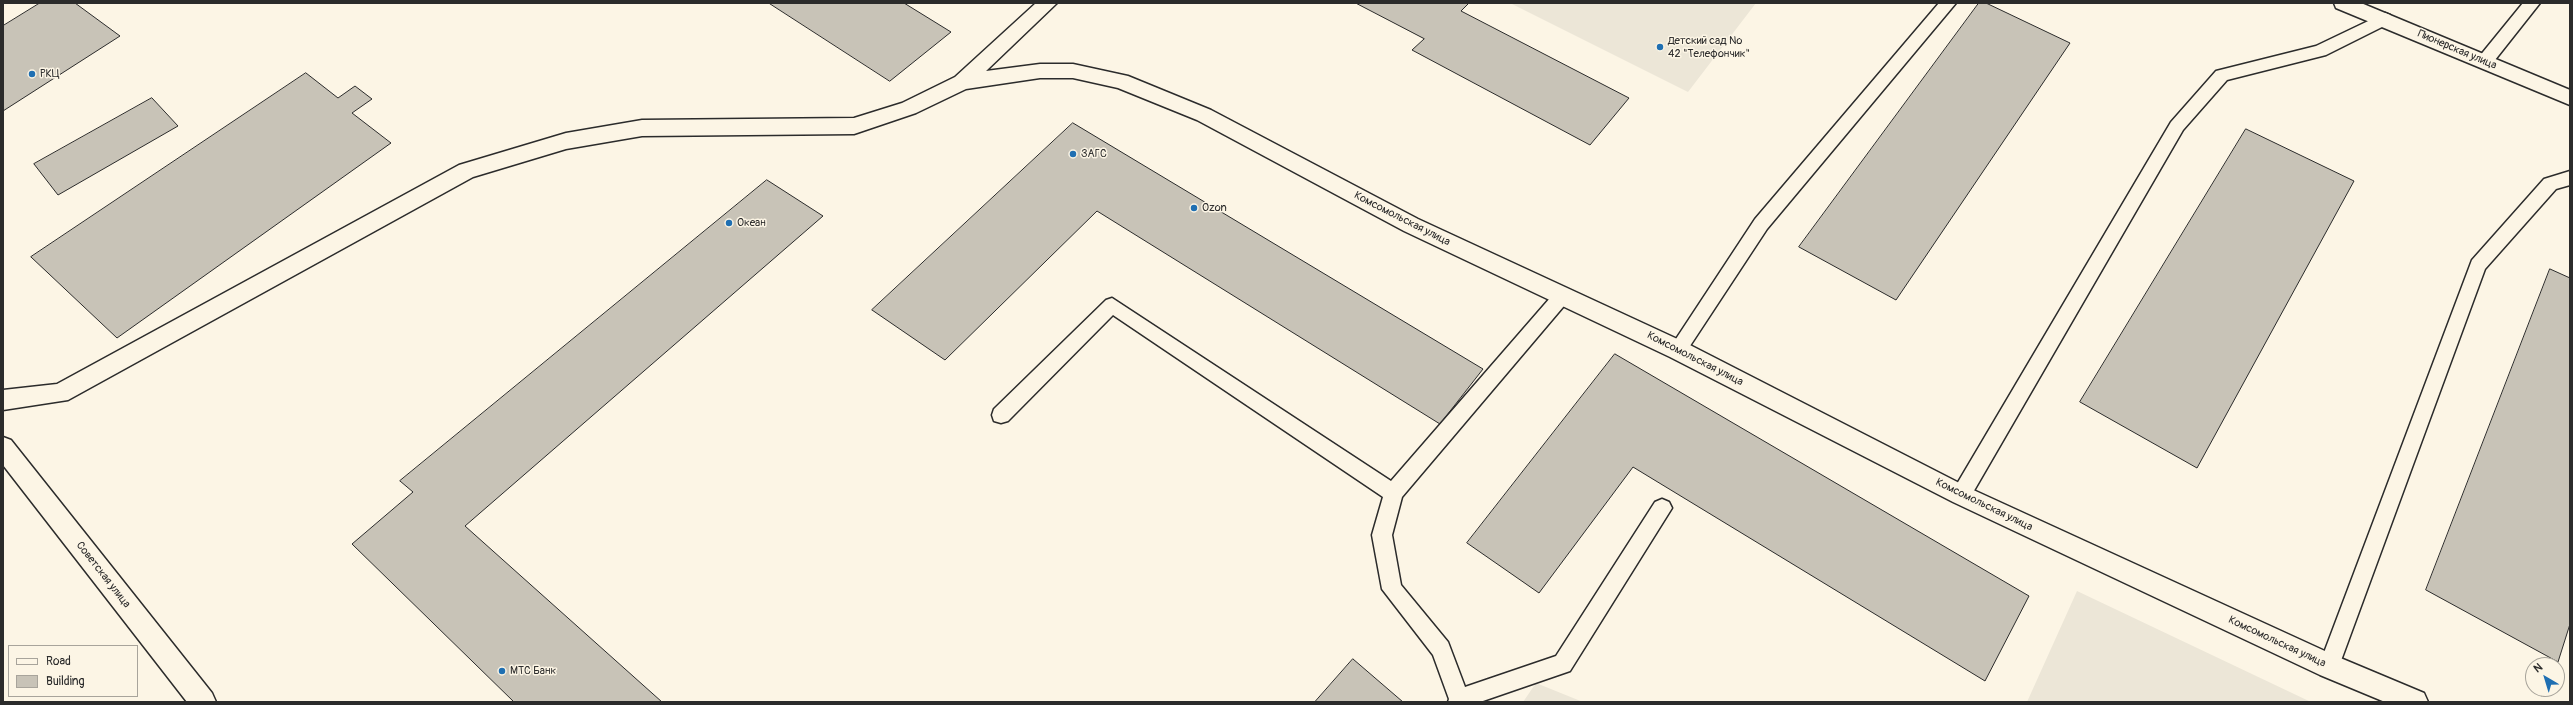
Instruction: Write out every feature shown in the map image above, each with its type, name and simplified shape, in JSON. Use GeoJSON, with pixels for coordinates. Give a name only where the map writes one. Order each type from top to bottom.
{"type":"FeatureCollection","features":[{"type":"Feature","properties":{"kind":"street"},"geometry":{"type":"LineString","coordinates":[[3,400],[60,393],[466,171],[566,141],[642,128],[854,126],[909,108],[962,82],[1048,3]]}},
{"type":"Feature","properties":{"kind":"street","name":"Пионерская улица"},"geometry":{"type":"LineString","coordinates":[[2343,3],[2385,19],[2570,98]]}},
{"type":"Feature","properties":{"kind":"street","name":"Комсомольская улица"},"geometry":{"type":"LineString","coordinates":[[962,82],[1040,71],[1073,71],[1121,81],[1204,115],[1411,225],[1678,350],[1961,495],[2329,666],[2415,702]]}},
{"type":"Feature","properties":{"kind":"street","name":"Советская улица"},"geometry":{"type":"LineString","coordinates":[[3,447],[203,702]]}},
{"type":"Feature","properties":{"kind":"lane"},"geometry":{"type":"LineString","coordinates":[[1678,350],[1761,224],[1948,3]]}},
{"type":"Feature","properties":{"kind":"lane"},"geometry":{"type":"LineString","coordinates":[[2484,61],[2532,3]]}},
{"type":"Feature","properties":{"kind":"lane"},"geometry":{"type":"LineString","coordinates":[[1961,495],[2177,126],[2222,75],[2320,50],[2385,19]]}},
{"type":"Feature","properties":{"kind":"lane"},"geometry":{"type":"LineString","coordinates":[[2329,666],[2478,265],[2550,184],[2570,178]]}},
{"type":"Feature","properties":{"kind":"lane"},"geometry":{"type":"LineString","coordinates":[[1563,295],[1393,494],[1382,535],[1392,589],[1440,649],[1458,700],[1564,664],[1662,508]]}},
{"type":"Feature","properties":{"kind":"lane"},"geometry":{"type":"LineString","coordinates":[[1001,416],[1112,306],[1393,494]]}},
{"type":"Feature","properties":{"kind":"shaded area","name":"Детский сад № 42 \"Телефончик\""},"geometry":{"type":"Polygon","coordinates":[[[1510,3],[1756,3],[1688,92],[1510,3]]]}},
{"type":"Feature","properties":{"kind":"shaded area"},"geometry":{"type":"Polygon","coordinates":[[[2077,591],[2311,702],[2027,702],[2077,591]]]}},
{"type":"Feature","properties":{"kind":"shaded area"},"geometry":{"type":"Polygon","coordinates":[[[1536,683],[1583,702],[1523,702],[1536,683]]]}},
{"type":"Feature","properties":{"kind":"building","name":"РКЦ"},"geometry":{"type":"Polygon","coordinates":[[[40,3],[75,3],[120,36],[3,111],[3,26],[40,3]]]}},
{"type":"Feature","properties":{"kind":"building"},"geometry":{"type":"Polygon","coordinates":[[[769,3],[904,3],[951,32],[890,81],[769,3]]]}},
{"type":"Feature","properties":{"kind":"building"},"geometry":{"type":"Polygon","coordinates":[[[1356,3],[1469,3],[1461,11],[1629,98],[1590,145],[1412,50],[1424,39],[1356,3]]]}},
{"type":"Feature","properties":{"kind":"building"},"geometry":{"type":"Polygon","coordinates":[[[1979,3],[1986,3],[2070,43],[1896,300],[1799,247],[1979,3]]]}},
{"type":"Feature","properties":{"kind":"building"},"geometry":{"type":"Polygon","coordinates":[[[306,73],[338,98],[355,86],[372,99],[352,113],[391,143],[117,338],[31,257],[306,73]]]}},
{"type":"Feature","properties":{"kind":"building"},"geometry":{"type":"Polygon","coordinates":[[[152,98],[178,126],[58,195],[34,164],[152,98]]]}},
{"type":"Feature","properties":{"kind":"building"},"geometry":{"type":"Polygon","coordinates":[[[1073,123],[1483,369],[1440,424],[1097,211],[945,360],[872,310],[1073,123]]]}},
{"type":"Feature","properties":{"kind":"building"},"geometry":{"type":"Polygon","coordinates":[[[2246,129],[2354,181],[2197,468],[2080,402],[2246,129]]]}},
{"type":"Feature","properties":{"kind":"building"},"geometry":{"type":"Polygon","coordinates":[[[767,180],[823,216],[465,526],[662,702],[514,702],[352,544],[413,492],[400,481],[767,180]]]}},
{"type":"Feature","properties":{"kind":"building"},"geometry":{"type":"Polygon","coordinates":[[[2550,269],[2570,278],[2570,624],[2560,657],[2549,657],[2426,590],[2550,269]]]}},
{"type":"Feature","properties":{"kind":"building"},"geometry":{"type":"Polygon","coordinates":[[[1615,354],[2029,596],[1985,681],[1633,467],[1539,593],[1467,543],[1615,354]]]}},
{"type":"Feature","properties":{"kind":"building"},"geometry":{"type":"Polygon","coordinates":[[[1353,659],[1403,702],[1315,702],[1353,659]]]}},
{"type":"Feature","properties":{"kind":"place","name":"Детский сад № 42 \"Телефончик\""},"geometry":{"type":"Point","coordinates":[1660,47]}},
{"type":"Feature","properties":{"kind":"place","name":"РКЦ"},"geometry":{"type":"Point","coordinates":[32,74]}},
{"type":"Feature","properties":{"kind":"place","name":"ЗАГС"},"geometry":{"type":"Point","coordinates":[1073,154]}},
{"type":"Feature","properties":{"kind":"place","name":"Ozon"},"geometry":{"type":"Point","coordinates":[1194,208]}},
{"type":"Feature","properties":{"kind":"place","name":"Океан"},"geometry":{"type":"Point","coordinates":[729,223]}},
{"type":"Feature","properties":{"kind":"place","name":"МТС Банк"},"geometry":{"type":"Point","coordinates":[502,671]}}]}
